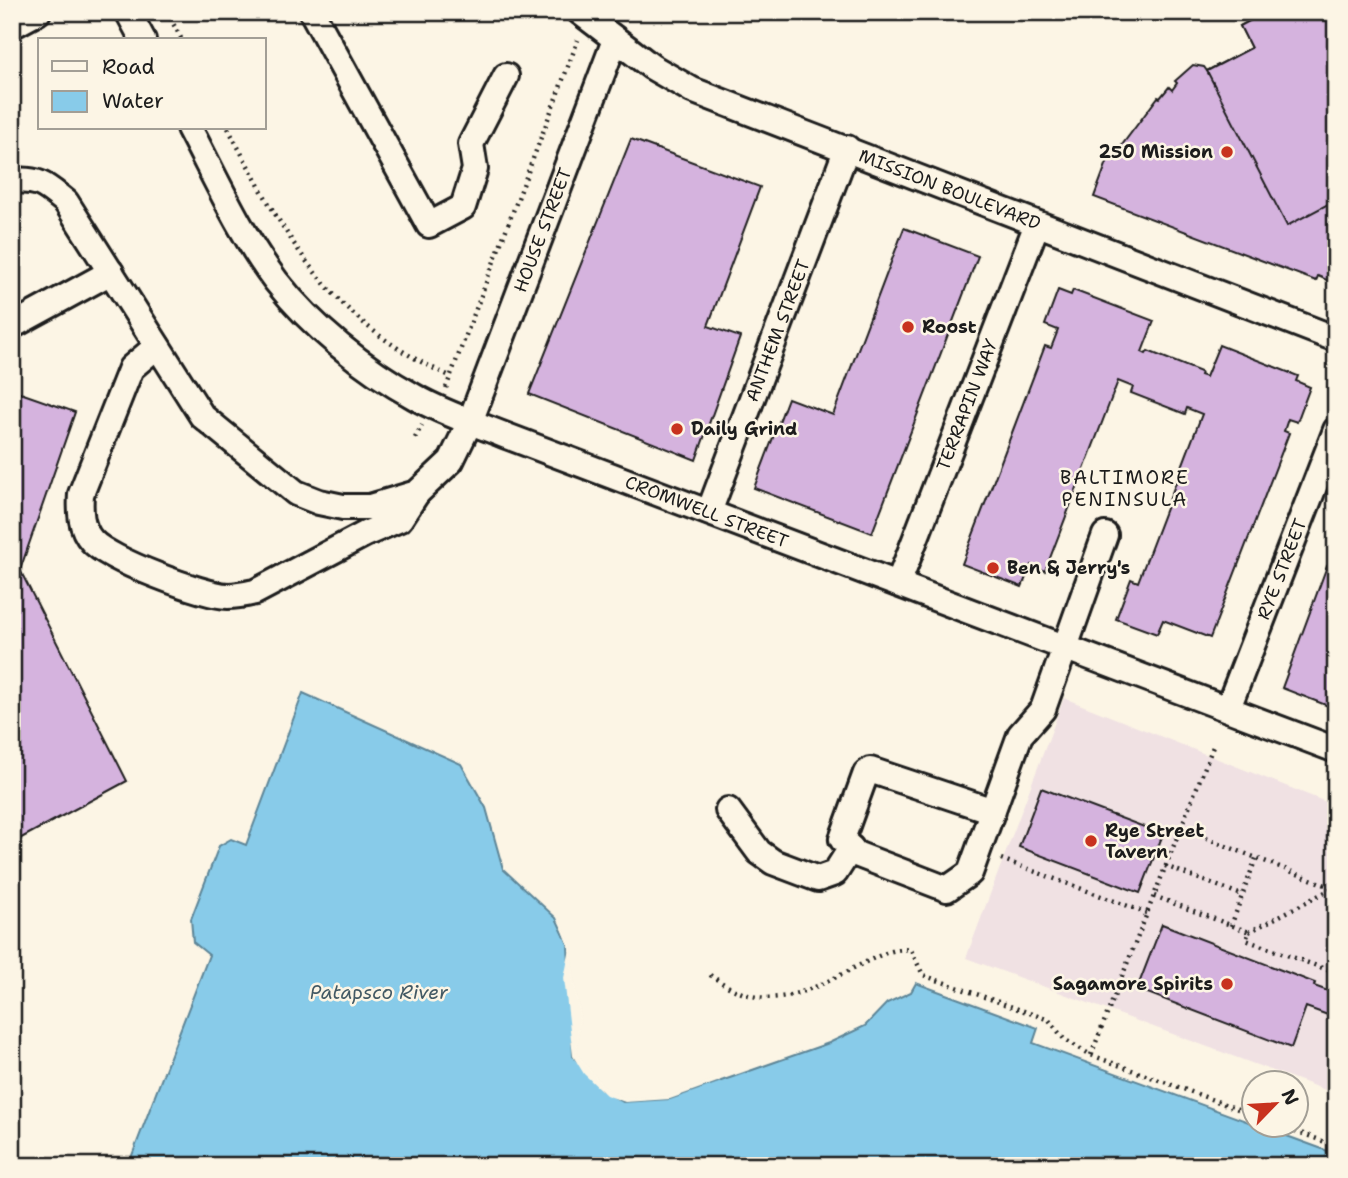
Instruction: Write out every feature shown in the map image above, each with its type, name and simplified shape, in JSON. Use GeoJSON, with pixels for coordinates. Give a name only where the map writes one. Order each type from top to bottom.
{"type":"FeatureCollection","features":[{"type":"Feature","properties":{"kind":"street"},"geometry":{"type":"LineString","coordinates":[[12,26],[38,12]]}},
{"type":"Feature","properties":{"kind":"street"},"geometry":{"type":"LineString","coordinates":[[128,12],[142,38]]}},
{"type":"Feature","properties":{"kind":"street"},"geometry":{"type":"LineString","coordinates":[[312,12],[429,225],[463,207],[475,169],[471,144],[506,76]]}},
{"type":"Feature","properties":{"kind":"street","name":"MISSION BOULEVARD"},"geometry":{"type":"LineString","coordinates":[[580,12],[652,67],[692,90],[1336,339]]}},
{"type":"Feature","properties":{"kind":"street","name":"HOUSE STREET"},"geometry":{"type":"LineString","coordinates":[[157,346],[131,369],[81,494],[80,512],[83,525],[91,540],[115,558],[208,593],[228,596],[255,592],[400,519],[417,493],[451,461],[470,422],[615,40]]}},
{"type":"Feature","properties":{"kind":"street","name":"CROMWELL STREET"},"geometry":{"type":"LineString","coordinates":[[190,130],[244,232],[276,281],[307,315],[365,364],[416,398],[470,422],[1336,750]]}},
{"type":"Feature","properties":{"kind":"street","name":"ANTHEM STREET"},"geometry":{"type":"LineString","coordinates":[[709,512],[847,148]]}},
{"type":"Feature","properties":{"kind":"street"},"geometry":{"type":"LineString","coordinates":[[12,181],[30,179],[45,185],[66,202],[202,416],[296,493],[318,502],[370,507],[417,493]]}},
{"type":"Feature","properties":{"kind":"street","name":"TERRAPIN WAY"},"geometry":{"type":"LineString","coordinates":[[898,584],[1037,224]]}},
{"type":"Feature","properties":{"kind":"street"},"geometry":{"type":"LineString","coordinates":[[12,326],[111,272]]}},
{"type":"Feature","properties":{"kind":"street","name":"RYE STREET"},"geometry":{"type":"LineString","coordinates":[[1228,708],[1336,430]]}},
{"type":"Feature","properties":{"kind":"street"},"geometry":{"type":"LineString","coordinates":[[335,505],[338,528],[335,550]]}},
{"type":"Feature","properties":{"kind":"street"},"geometry":{"type":"LineString","coordinates":[[993,811],[870,770],[866,773],[842,839],[856,854],[947,889],[970,873],[978,848],[993,811],[1020,735],[1043,709],[1105,535]]}},
{"type":"Feature","properties":{"kind":"street"},"geometry":{"type":"LineString","coordinates":[[727,810],[759,852],[773,862],[818,879],[835,873],[851,848]]}},
{"type":"Feature","properties":{"kind":"path"},"geometry":{"type":"LineString","coordinates":[[167,12],[181,38]]}},
{"type":"Feature","properties":{"kind":"path"},"geometry":{"type":"LineString","coordinates":[[229,130],[295,247],[328,289],[347,309],[392,345],[450,376],[575,48]]}},
{"type":"Feature","properties":{"kind":"path"},"geometry":{"type":"LineString","coordinates":[[1091,1055],[1214,744]]}},
{"type":"Feature","properties":{"kind":"path"},"geometry":{"type":"LineString","coordinates":[[1181,828],[1334,888]]}},
{"type":"Feature","properties":{"kind":"path"},"geometry":{"type":"LineString","coordinates":[[978,848],[1147,913]]}},
{"type":"Feature","properties":{"kind":"path"},"geometry":{"type":"LineString","coordinates":[[1231,926],[1255,858]]}},
{"type":"Feature","properties":{"kind":"path"},"geometry":{"type":"LineString","coordinates":[[1165,866],[1242,895]]}},
{"type":"Feature","properties":{"kind":"path"},"geometry":{"type":"LineString","coordinates":[[1334,888],[1336,879]]}},
{"type":"Feature","properties":{"kind":"path"},"geometry":{"type":"LineString","coordinates":[[1334,888],[1249,932],[1246,940],[1336,973]]}},
{"type":"Feature","properties":{"kind":"path"},"geometry":{"type":"LineString","coordinates":[[1154,896],[1249,932]]}},
{"type":"Feature","properties":{"kind":"path"},"geometry":{"type":"LineString","coordinates":[[710,975],[735,991],[750,996],[777,998],[808,988],[894,950],[911,950],[923,975],[1049,1020],[1064,1039],[1091,1055],[1240,1110]]}},
{"type":"Feature","properties":{"kind":"path"},"geometry":{"type":"LineString","coordinates":[[1310,1136],[1336,1146]]}},
{"type":"Feature","properties":{"kind":"shaded area"},"geometry":{"type":"Polygon","coordinates":[[[1064,698],[1336,806],[1336,1094],[1310,1084],[1310,1070],[1271,1070],[966,958],[1064,698]]]}},
{"type":"Feature","properties":{"kind":"water","name":"Patapsco River"},"geometry":{"type":"Polygon","coordinates":[[[303,693],[461,764],[486,808],[503,869],[556,918],[568,944],[573,1056],[602,1090],[623,1102],[670,1099],[829,1043],[865,1026],[887,1003],[911,992],[916,983],[1038,1028],[1033,1043],[1240,1119],[1240,1140],[1298,1140],[1336,1154],[1336,1166],[128,1166],[209,955],[193,942],[191,919],[219,846],[231,839],[246,845],[303,693]]]}},
{"type":"Feature","properties":{"kind":"pier"},"geometry":{"type":"Polygon","coordinates":[[[557,914],[571,944],[580,1013],[577,1054],[604,1087],[624,1098],[670,1096],[718,1078],[720,1081],[670,1099],[625,1102],[606,1095],[584,1074],[573,1056],[564,978],[570,949],[557,914]]]}},
{"type":"Feature","properties":{"kind":"building","name":"250 Mission"},"geometry":{"type":"Polygon","coordinates":[[[1266,12],[1336,12],[1336,284],[1318,276],[1316,281],[1094,197],[1109,157],[1115,160],[1122,145],[1158,97],[1169,87],[1172,90],[1177,83],[1175,81],[1193,65],[1204,67],[1207,71],[1251,48],[1240,26],[1266,12]]]}},
{"type":"Feature","properties":{"kind":"building"},"geometry":{"type":"Polygon","coordinates":[[[1266,12],[1336,12],[1336,200],[1287,226],[1207,71],[1251,48],[1240,26],[1266,12]]]}},
{"type":"Feature","properties":{"kind":"building"},"geometry":{"type":"Polygon","coordinates":[[[631,139],[760,187],[708,326],[740,337],[696,460],[529,394],[631,139]]]}},
{"type":"Feature","properties":{"kind":"building","name":"Roost"},"geometry":{"type":"Polygon","coordinates":[[[904,228],[978,256],[872,533],[754,488],[788,398],[833,415],[904,228]]]}},
{"type":"Feature","properties":{"kind":"building"},"geometry":{"type":"Polygon","coordinates":[[[1058,290],[1071,295],[1073,290],[1154,321],[1142,352],[1146,354],[1148,351],[1201,372],[1200,375],[1206,377],[1219,345],[1298,376],[1296,381],[1310,387],[1297,422],[1288,419],[1284,431],[1289,433],[1210,638],[1163,620],[1157,634],[1116,619],[1131,579],[1138,582],[1202,414],[1187,408],[1185,414],[1131,393],[1133,387],[1118,381],[1045,571],[1031,565],[1022,587],[962,564],[1045,346],[1051,348],[1058,330],[1045,325],[1058,290]]]}},
{"type":"Feature","properties":{"kind":"building"},"geometry":{"type":"Polygon","coordinates":[[[12,390],[75,412],[20,570],[127,781],[12,843],[12,390]]]}},
{"type":"Feature","properties":{"kind":"building"},"geometry":{"type":"Polygon","coordinates":[[[1327,566],[1336,570],[1336,709],[1282,688],[1327,566]]]}},
{"type":"Feature","properties":{"kind":"building","name":"Rye Street Tavern"},"geometry":{"type":"Polygon","coordinates":[[[1041,788],[1163,834],[1140,893],[1019,847],[1041,788]]]}},
{"type":"Feature","properties":{"kind":"building","name":"Sagamore Spirits"},"geometry":{"type":"Polygon","coordinates":[[[1162,924],[1315,983],[1314,986],[1336,994],[1336,1018],[1306,1007],[1291,1048],[1137,989],[1162,924]]]}},
{"type":"Feature","properties":{"kind":"place","name":"250 Mission"},"geometry":{"type":"Point","coordinates":[1227,152]}},
{"type":"Feature","properties":{"kind":"place","name":"Roost"},"geometry":{"type":"Point","coordinates":[908,327]}},
{"type":"Feature","properties":{"kind":"place","name":"Daily Grind"},"geometry":{"type":"Point","coordinates":[677,429]}},
{"type":"Feature","properties":{"kind":"place","name":"Ben & Jerry's"},"geometry":{"type":"Point","coordinates":[993,568]}},
{"type":"Feature","properties":{"kind":"place","name":"Rye Street Tavern"},"geometry":{"type":"Point","coordinates":[1091,841]}},
{"type":"Feature","properties":{"kind":"place","name":"Sagamore Spirits"},"geometry":{"type":"Point","coordinates":[1227,984]}},
{"type":"Feature","properties":{"kind":"district","name":"BALTIMORE PENINSULA"},"geometry":{"type":"Point","coordinates":[1125,488]}}]}
